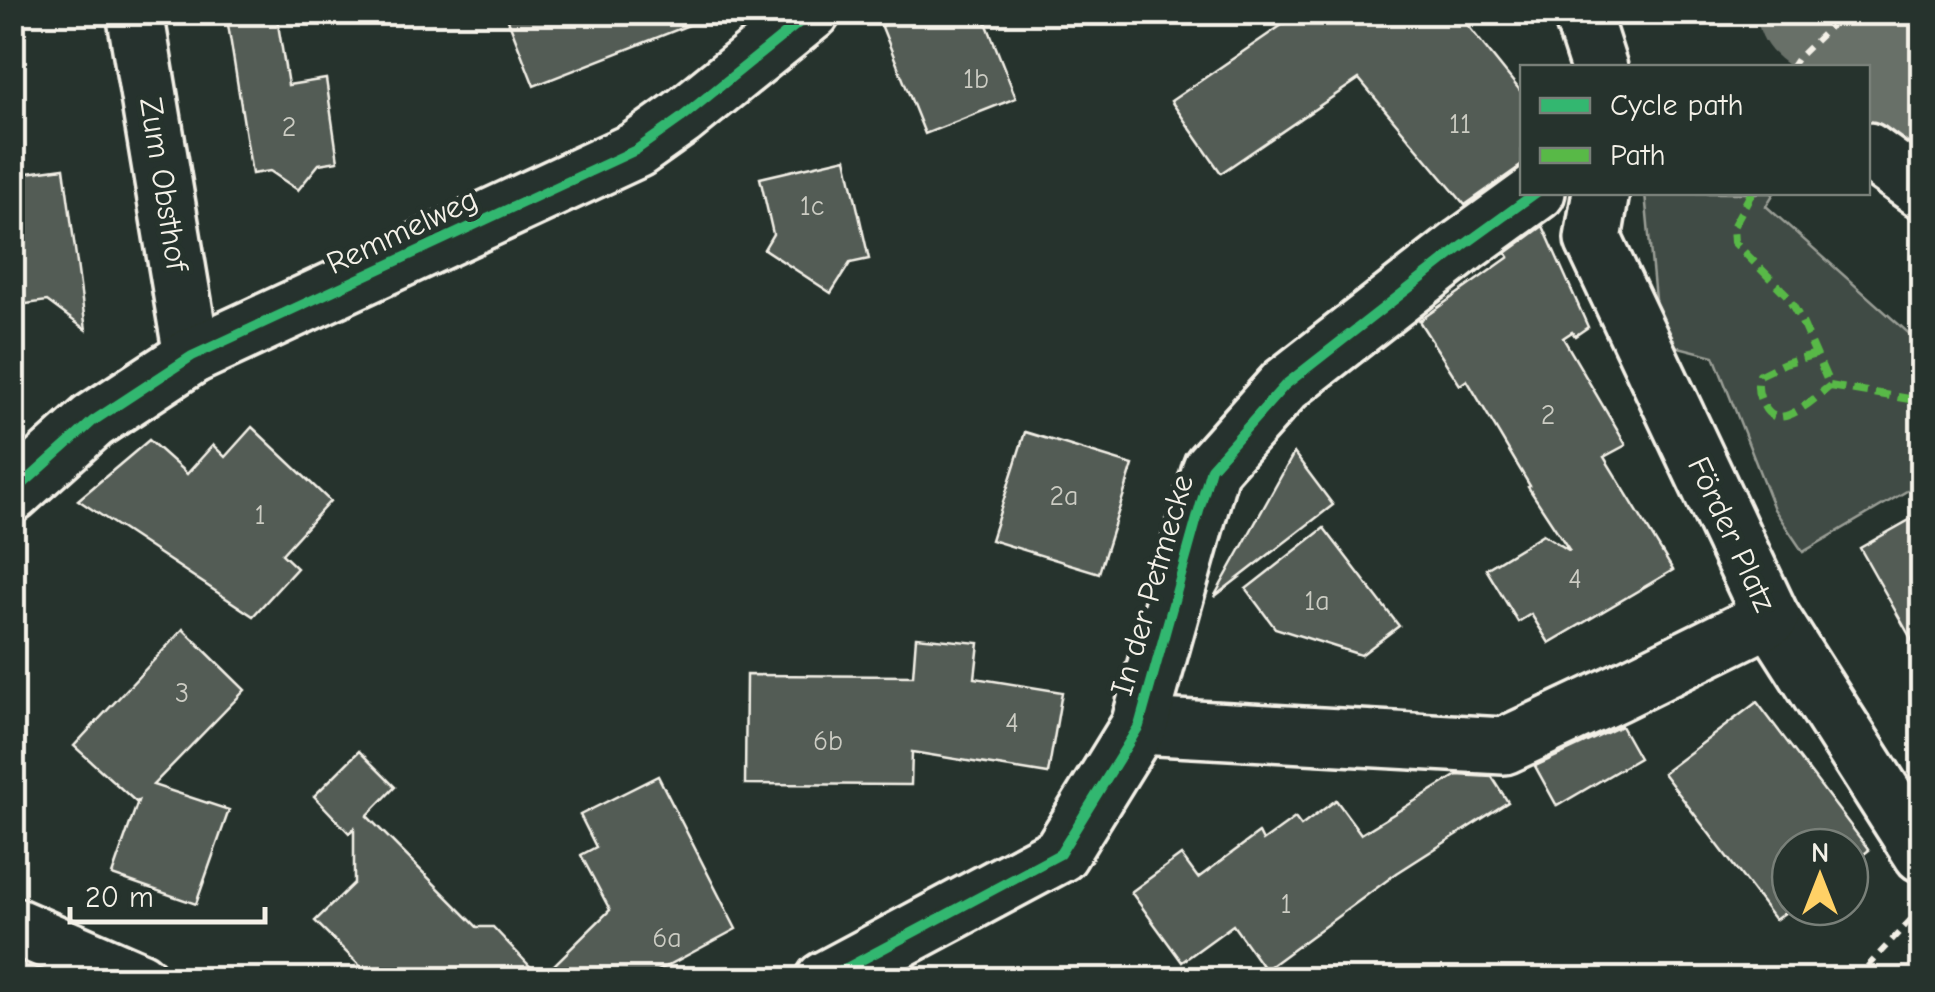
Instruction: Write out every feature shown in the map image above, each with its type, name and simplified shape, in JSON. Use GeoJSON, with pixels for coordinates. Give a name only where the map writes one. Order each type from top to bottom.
{"type":"FeatureCollection","features":[{"type":"Feature","properties":{"kind":"street","name":"Zum Obsthof"},"geometry":{"type":"LineString","coordinates":[[135,12],[192,356]]}},
{"type":"Feature","properties":{"kind":"street","name":"Remmelweg"},"geometry":{"type":"LineString","coordinates":[[12,494],[93,421],[192,356],[636,150],[812,12]]}},
{"type":"Feature","properties":{"kind":"street"},"geometry":{"type":"LineString","coordinates":[[1582,12],[1598,65]]}},
{"type":"Feature","properties":{"kind":"street"},"geometry":{"type":"LineString","coordinates":[[1870,152],[1922,190]]}},
{"type":"Feature","properties":{"kind":"street","name":"In der Petmecke"},"geometry":{"type":"LineString","coordinates":[[824,980],[1060,854],[1138,726],[1210,468],[1285,385],[1533,195]]}},
{"type":"Feature","properties":{"kind":"street","name":"Förder Platz"},"geometry":{"type":"LineString","coordinates":[[1601,195],[1594,238],[1770,617],[1922,854]]}},
{"type":"Feature","properties":{"kind":"street"},"geometry":{"type":"LineString","coordinates":[[1138,726],[1504,746],[1770,617]]}},
{"type":"Feature","properties":{"kind":"street"},"geometry":{"type":"LineString","coordinates":[[12,926],[139,980]]}},
{"type":"Feature","properties":{"kind":"path"},"geometry":{"type":"LineString","coordinates":[[1793,65],[1844,12]]}},
{"type":"Feature","properties":{"kind":"path"},"geometry":{"type":"LineString","coordinates":[[1855,980],[1922,907]]}},
{"type":"Feature","properties":{"kind":"shaded area"},"geometry":{"type":"Polygon","coordinates":[[[1645,195],[1773,195],[1766,206],[1922,345],[1922,482],[1803,552],[1774,509],[1714,356],[1659,342],[1645,195]]]}},
{"type":"Feature","properties":{"kind":"building"},"geometry":{"type":"Polygon","coordinates":[[[226,12],[276,12],[288,85],[326,79],[338,161],[319,164],[298,190],[270,171],[252,174],[226,12]]]}},
{"type":"Feature","properties":{"kind":"building"},"geometry":{"type":"Polygon","coordinates":[[[505,12],[711,12],[712,16],[534,86],[505,12]]]}},
{"type":"Feature","properties":{"kind":"building"},"geometry":{"type":"Polygon","coordinates":[[[876,12],[982,12],[1016,98],[925,134],[876,12]]]}},
{"type":"Feature","properties":{"kind":"building"},"geometry":{"type":"Polygon","coordinates":[[[1301,12],[1457,12],[1520,91],[1520,166],[1465,205],[1359,79],[1221,173],[1171,101],[1301,12]]]}},
{"type":"Feature","properties":{"kind":"building"},"geometry":{"type":"Polygon","coordinates":[[[846,158],[869,259],[850,263],[831,293],[764,249],[773,234],[760,178],[846,158]]]}},
{"type":"Feature","properties":{"kind":"building"},"geometry":{"type":"Polygon","coordinates":[[[64,168],[86,330],[47,301],[12,306],[12,175],[64,168]]]}},
{"type":"Feature","properties":{"kind":"building"},"geometry":{"type":"Polygon","coordinates":[[[1543,226],[1588,327],[1575,336],[1572,332],[1563,338],[1626,445],[1604,457],[1673,570],[1549,643],[1531,614],[1518,622],[1486,569],[1543,534],[1570,551],[1467,380],[1460,385],[1419,321],[1509,257],[1506,253],[1543,226]]]}},
{"type":"Feature","properties":{"kind":"building"},"geometry":{"type":"Polygon","coordinates":[[[252,427],[330,501],[282,554],[297,568],[253,616],[78,500],[149,440],[187,474],[213,445],[225,457],[252,427]]]}},
{"type":"Feature","properties":{"kind":"building"},"geometry":{"type":"Polygon","coordinates":[[[1025,432],[1133,465],[1099,573],[991,540],[1025,432]]]}},
{"type":"Feature","properties":{"kind":"building"},"geometry":{"type":"Polygon","coordinates":[[[1294,453],[1333,505],[1214,597],[1294,453]]]}},
{"type":"Feature","properties":{"kind":"building"},"geometry":{"type":"Polygon","coordinates":[[[1922,513],[1922,658],[1860,548],[1922,513]]]}},
{"type":"Feature","properties":{"kind":"building"},"geometry":{"type":"Polygon","coordinates":[[[1324,528],[1399,626],[1361,655],[1275,628],[1246,589],[1324,528]]]}},
{"type":"Feature","properties":{"kind":"building"},"geometry":{"type":"Polygon","coordinates":[[[183,629],[245,690],[153,785],[229,810],[196,904],[112,875],[138,801],[74,746],[183,629]]]}},
{"type":"Feature","properties":{"kind":"building"},"geometry":{"type":"Polygon","coordinates":[[[916,637],[979,643],[975,678],[1062,692],[1048,774],[912,752],[911,785],[745,784],[746,675],[913,676],[916,637]]]}},
{"type":"Feature","properties":{"kind":"building"},"geometry":{"type":"Polygon","coordinates":[[[1757,702],[1852,827],[1770,827],[1770,913],[1663,773],[1757,702]]]}},
{"type":"Feature","properties":{"kind":"building"},"geometry":{"type":"Polygon","coordinates":[[[1621,726],[1639,758],[1557,806],[1535,766],[1621,726]]]}},
{"type":"Feature","properties":{"kind":"building"},"geometry":{"type":"Polygon","coordinates":[[[359,751],[395,787],[367,816],[477,927],[493,927],[541,978],[610,910],[581,855],[596,847],[580,815],[658,776],[736,929],[641,980],[374,980],[315,921],[354,883],[354,828],[349,833],[314,796],[359,751]]]}},
{"type":"Feature","properties":{"kind":"building"},"geometry":{"type":"Polygon","coordinates":[[[1457,775],[1492,777],[1508,802],[1397,873],[1265,970],[1233,925],[1182,962],[1131,892],[1181,855],[1198,878],[1259,833],[1263,841],[1295,818],[1301,826],[1336,800],[1361,834],[1457,775]]]}},
{"type":"Feature","properties":{"kind":"waterway"},"geometry":{"type":"LineString","coordinates":[[1816,12],[1922,94]]}},
{"type":"Feature","properties":{"kind":"marked path"},"geometry":{"type":"LineString","coordinates":[[1750,195],[1733,227],[1734,242],[1786,294],[1830,386],[1922,401]]}},
{"type":"Feature","properties":{"kind":"marked path"},"geometry":{"type":"LineString","coordinates":[[1816,354],[1760,375],[1762,402],[1770,414],[1787,416],[1830,386]]}},
{"type":"Feature","properties":{"kind":"cycle path"},"geometry":{"type":"LineString","coordinates":[[12,494],[93,421],[192,356],[636,150],[812,12]]}},
{"type":"Feature","properties":{"kind":"cycle path"},"geometry":{"type":"LineString","coordinates":[[824,980],[1060,854],[1139,726],[1211,468],[1285,385],[1533,195]]}}]}
